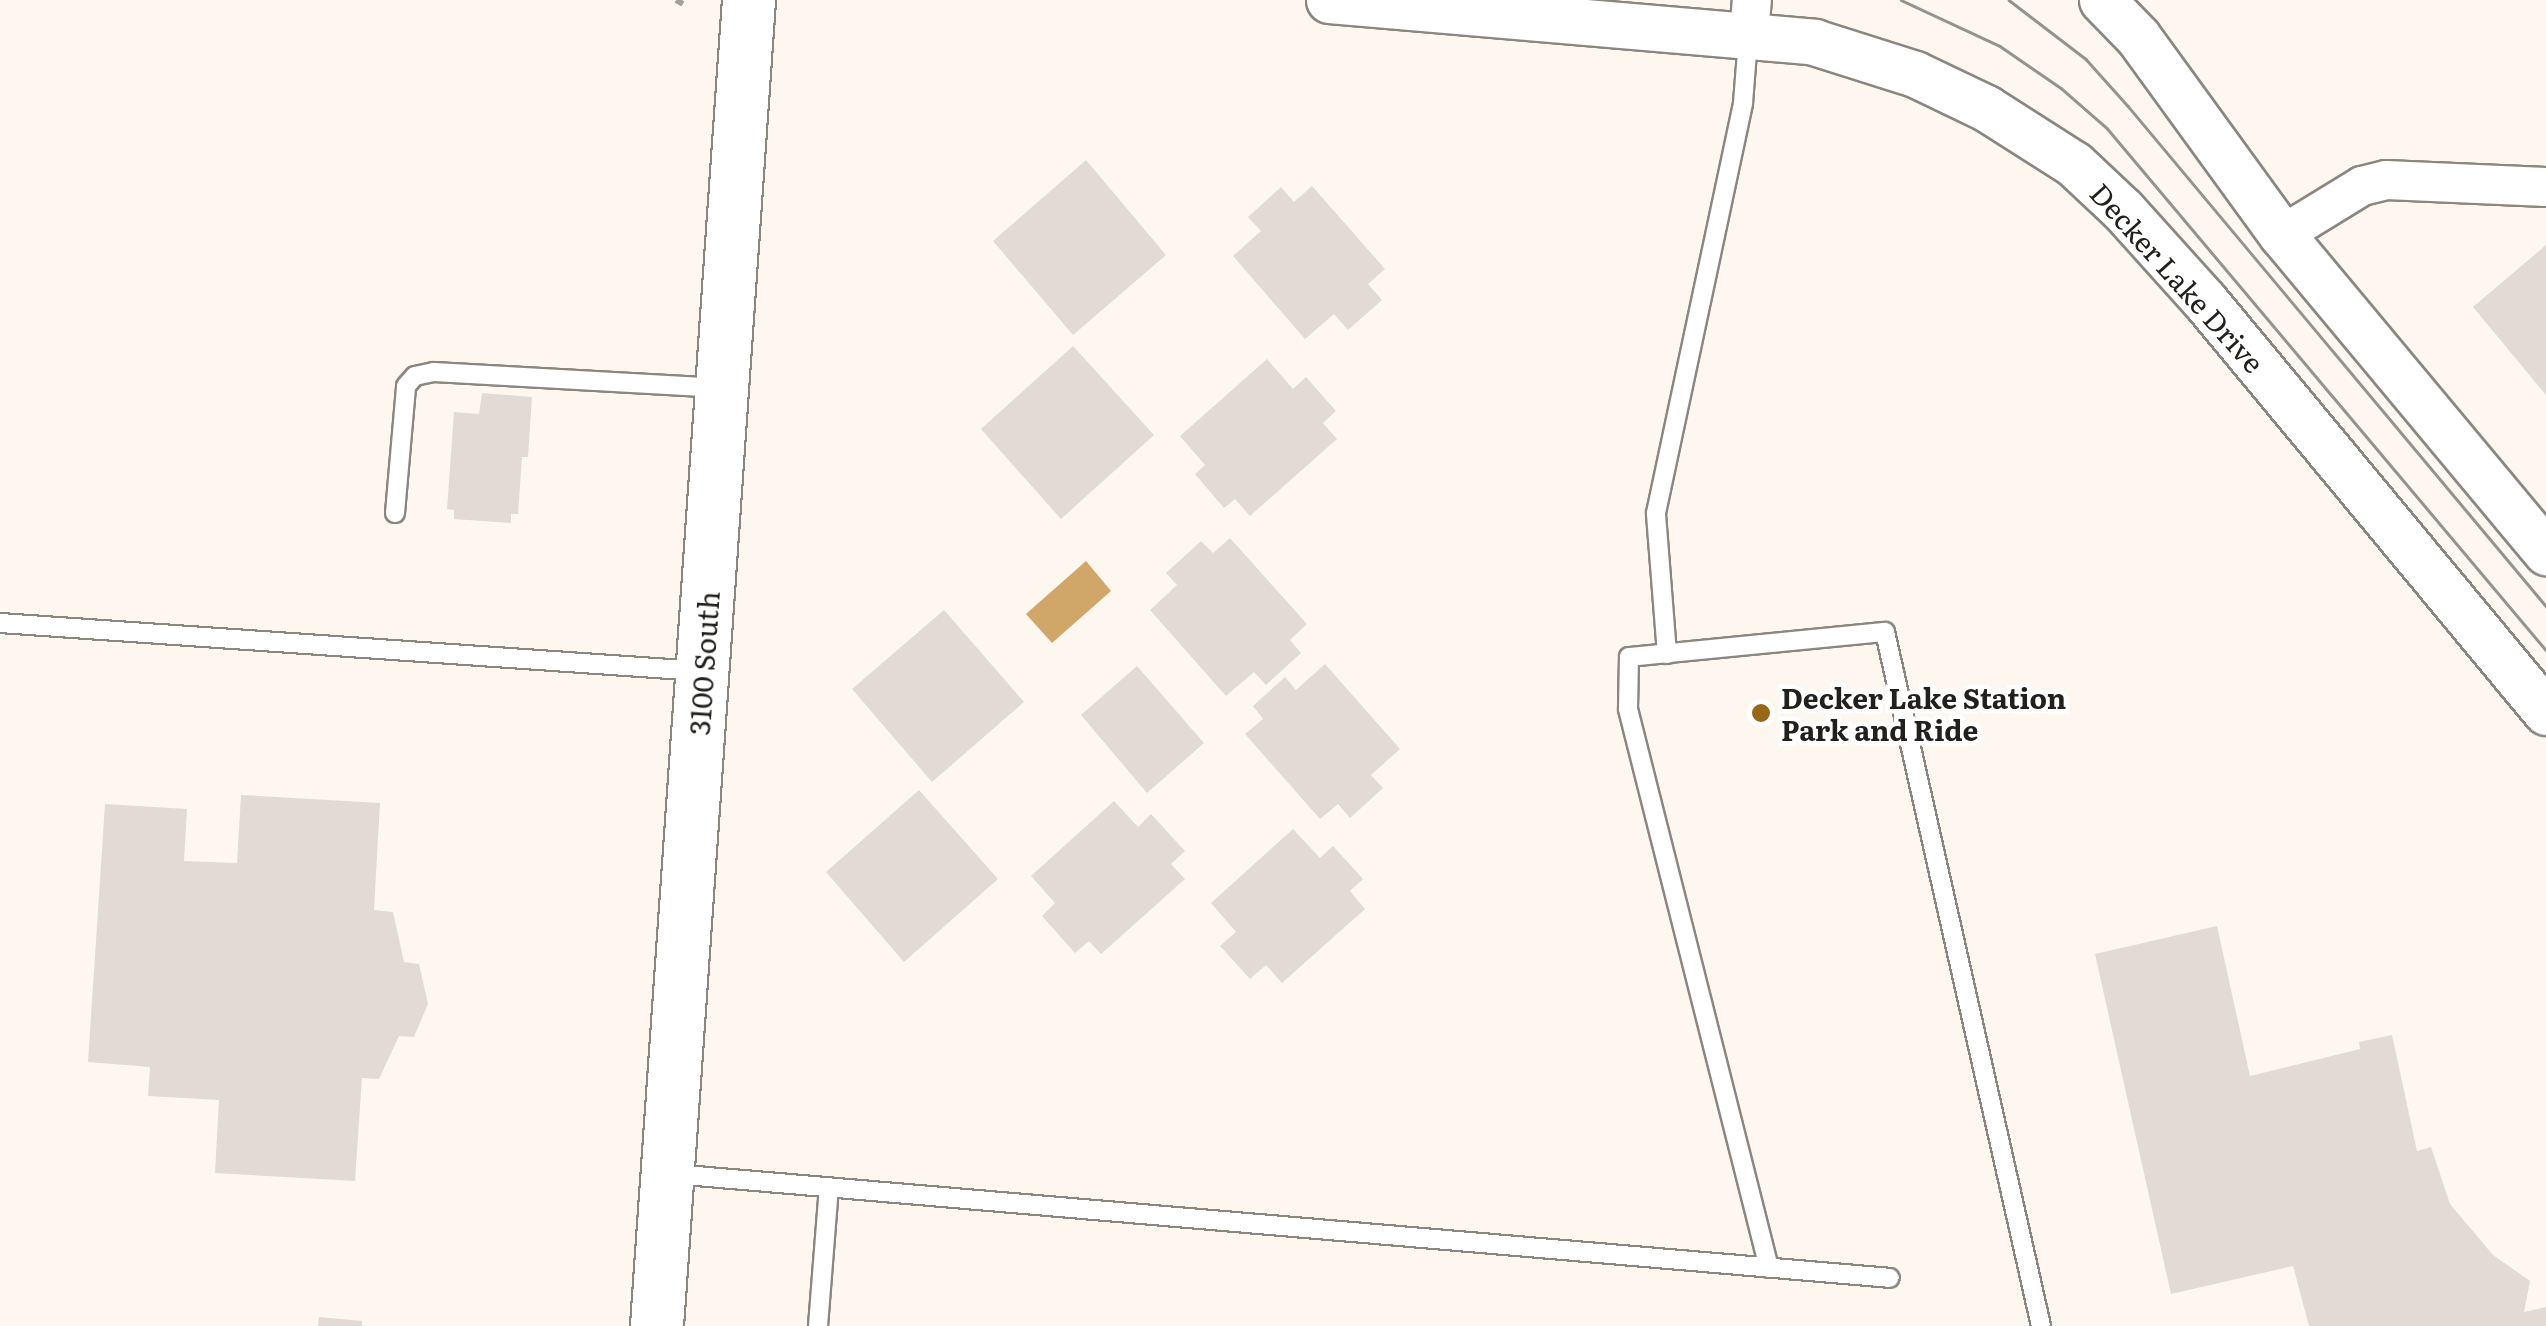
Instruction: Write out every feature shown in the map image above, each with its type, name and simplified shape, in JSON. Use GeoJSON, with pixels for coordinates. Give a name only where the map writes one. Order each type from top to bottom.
{"type":"FeatureCollection","features":[{"type":"Feature","properties":{"kind":"main road","name":"3100 South"},"geometry":{"type":"LineString","coordinates":[[658,1326],[750,0]]}},
{"type":"Feature","properties":{"kind":"street","name":"Decker Lake Drive"},"geometry":{"type":"LineString","coordinates":[[1329,0],[1750,16],[1916,74],[1986,108],[2074,164],[2123,210],[2205,301],[2546,712]]}},
{"type":"Feature","properties":{"kind":"street"},"geometry":{"type":"LineString","coordinates":[[2102,0],[2138,37],[2282,235],[2546,552]]}},
{"type":"Feature","properties":{"kind":"street"},"geometry":{"type":"LineString","coordinates":[[2282,235],[2362,186],[2386,180],[2546,187]]}},
{"type":"Feature","properties":{"kind":"lane"},"geometry":{"type":"LineString","coordinates":[[1667,654],[1656,514],[1743,103],[1750,16]]}},
{"type":"Feature","properties":{"kind":"lane"},"geometry":{"type":"LineString","coordinates":[[396,512],[406,386],[414,376],[434,372],[722,389]]}},
{"type":"Feature","properties":{"kind":"lane"},"geometry":{"type":"LineString","coordinates":[[0,623],[702,671]]}},
{"type":"Feature","properties":{"kind":"lane"},"geometry":{"type":"LineString","coordinates":[[1769,1268],[1628,709],[1629,658],[1885,632],[2041,1326]]}},
{"type":"Feature","properties":{"kind":"lane"},"geometry":{"type":"LineString","coordinates":[[667,1174],[1890,1278]]}},
{"type":"Feature","properties":{"kind":"lane"},"geometry":{"type":"LineString","coordinates":[[818,1326],[829,1188]]}},
{"type":"Feature","properties":{"kind":"shaded area"},"geometry":{"type":"Polygon","coordinates":[[[1086,561],[1111,591],[1052,643],[1026,614],[1086,561]]]}},
{"type":"Feature","properties":{"kind":"building"},"geometry":{"type":"Polygon","coordinates":[[[1086,160],[1166,255],[1073,335],[993,241],[1086,160]]]}},
{"type":"Feature","properties":{"kind":"building"},"geometry":{"type":"Polygon","coordinates":[[[1312,186],[1385,269],[1368,284],[1382,300],[1348,330],[1334,314],[1305,339],[1233,256],[1261,231],[1248,217],[1281,187],[1294,202],[1312,186]]]}},
{"type":"Feature","properties":{"kind":"building"},"geometry":{"type":"Polygon","coordinates":[[[2546,245],[2546,395],[2473,307],[2546,245]]]}},
{"type":"Feature","properties":{"kind":"building"},"geometry":{"type":"Polygon","coordinates":[[[1073,346],[1154,435],[1061,519],[981,429],[1073,346]]]}},
{"type":"Feature","properties":{"kind":"building"},"geometry":{"type":"Polygon","coordinates":[[[1267,359],[1293,389],[1306,377],[1336,411],[1323,423],[1337,439],[1250,516],[1235,499],[1224,508],[1195,474],[1205,465],[1180,436],[1267,359]]]}},
{"type":"Feature","properties":{"kind":"building"},"geometry":{"type":"Polygon","coordinates":[[[482,393],[532,397],[528,457],[522,457],[518,514],[511,514],[511,523],[454,519],[454,510],[447,509],[454,412],[479,414],[482,393]]]}},
{"type":"Feature","properties":{"kind":"building"},"geometry":{"type":"Polygon","coordinates":[[[1230,538],[1307,624],[1290,640],[1301,653],[1266,685],[1254,672],[1226,696],[1150,610],[1177,585],[1166,573],[1201,541],[1213,553],[1230,538]]]}},
{"type":"Feature","properties":{"kind":"building"},"geometry":{"type":"Polygon","coordinates":[[[944,610],[1024,702],[932,782],[852,689],[944,610]]]}},
{"type":"Feature","properties":{"kind":"building"},"geometry":{"type":"Polygon","coordinates":[[[1325,664],[1400,749],[1371,775],[1383,788],[1350,818],[1338,804],[1320,819],[1245,734],[1263,719],[1253,706],[1285,677],[1296,690],[1325,664]]]}},
{"type":"Feature","properties":{"kind":"building"},"geometry":{"type":"Polygon","coordinates":[[[1137,666],[1204,743],[1147,793],[1081,715],[1137,666]]]}},
{"type":"Feature","properties":{"kind":"building"},"geometry":{"type":"Polygon","coordinates":[[[919,790],[998,879],[904,962],[826,872],[919,790]]]}},
{"type":"Feature","properties":{"kind":"building"},"geometry":{"type":"Polygon","coordinates":[[[241,795],[380,803],[374,910],[393,912],[404,962],[419,964],[428,1004],[414,1037],[399,1036],[379,1079],[362,1078],[355,1181],[215,1173],[219,1100],[148,1096],[150,1067],[88,1062],[105,804],[187,809],[184,861],[237,863],[241,795]]]}},
{"type":"Feature","properties":{"kind":"building"},"geometry":{"type":"Polygon","coordinates":[[[1114,801],[1138,827],[1151,814],[1185,851],[1171,864],[1185,879],[1101,954],[1089,941],[1075,953],[1042,916],[1055,903],[1031,876],[1114,801]]]}},
{"type":"Feature","properties":{"kind":"building"},"geometry":{"type":"Polygon","coordinates":[[[1293,829],[1320,858],[1333,846],[1363,879],[1350,891],[1365,909],[1282,983],[1266,965],[1250,979],[1220,946],[1236,932],[1211,903],[1293,829]]]}},
{"type":"Feature","properties":{"kind":"building"},"geometry":{"type":"Polygon","coordinates":[[[2217,926],[2250,1076],[2360,1049],[2359,1042],[2392,1035],[2417,1151],[2431,1147],[2450,1204],[2493,1255],[2530,1281],[2524,1312],[2546,1307],[2546,1326],[2309,1326],[2293,1266],[2171,1294],[2095,954],[2217,926]]]}},
{"type":"Feature","properties":{"kind":"building"},"geometry":{"type":"Polygon","coordinates":[[[319,1317],[362,1321],[362,1326],[318,1326],[319,1317]]]}},
{"type":"Feature","properties":{"kind":"tram line"},"geometry":{"type":"LineString","coordinates":[[1901,0],[2000,46],[2061,88],[2107,128],[2546,650]]}},
{"type":"Feature","properties":{"kind":"tram line"},"geometry":{"type":"LineString","coordinates":[[2009,0],[2086,59],[2128,106],[2546,606]]}},
{"type":"Feature","properties":{"kind":"place","name":"Decker Lake Station Park and Ride"},"geometry":{"type":"Point","coordinates":[1761,713]}}]}
